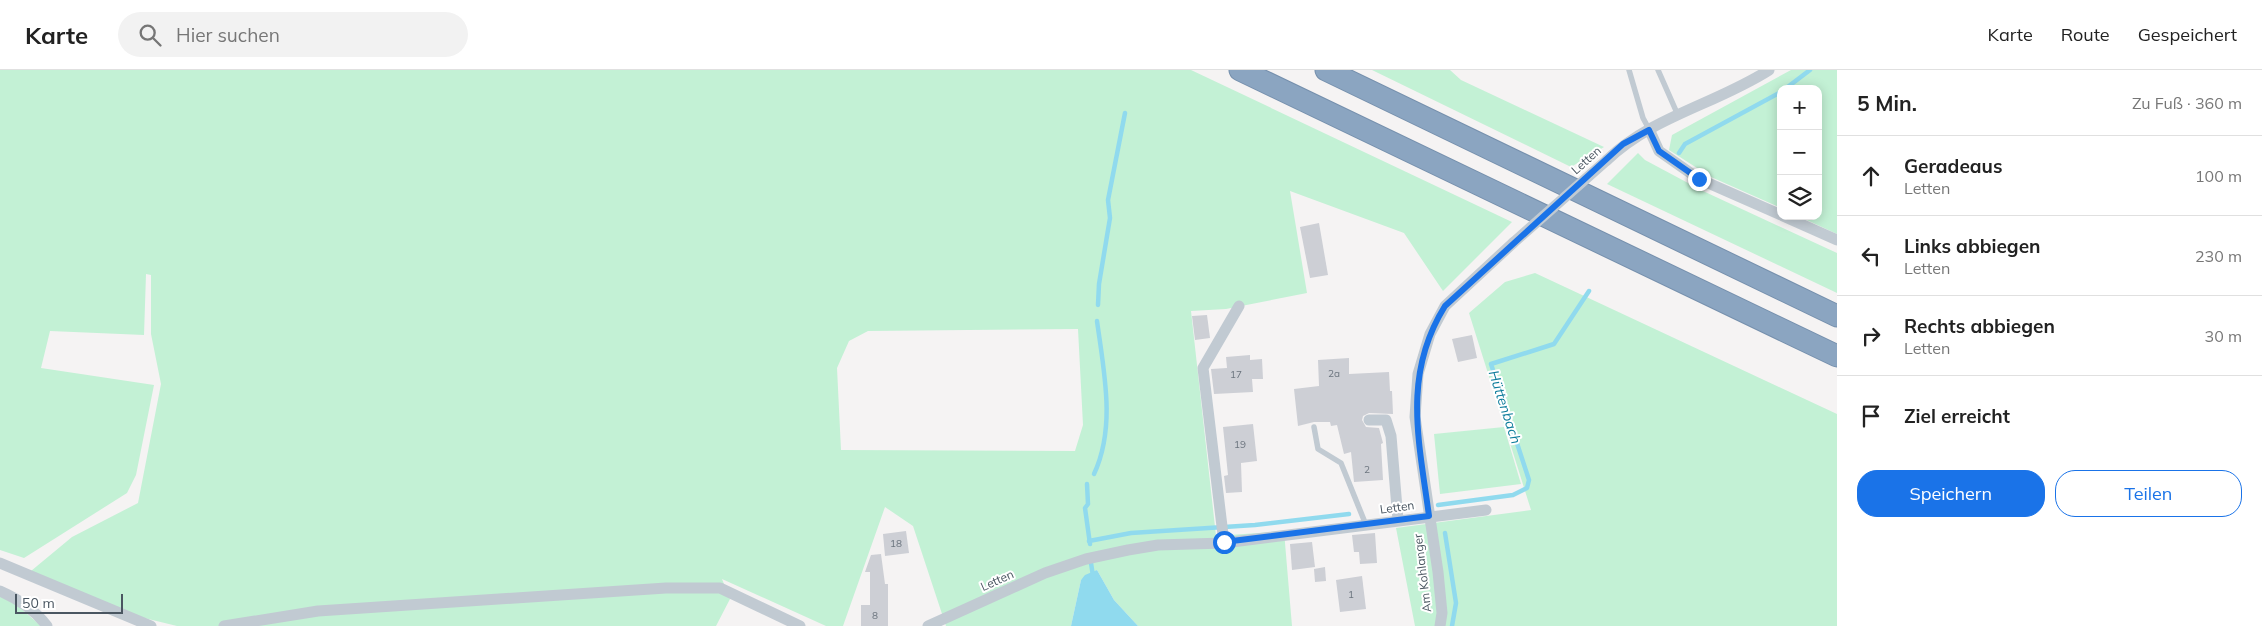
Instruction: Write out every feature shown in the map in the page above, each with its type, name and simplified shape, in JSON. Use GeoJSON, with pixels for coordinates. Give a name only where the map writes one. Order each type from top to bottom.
{"type":"FeatureCollection","features":[{"type":"Feature","properties":{"kind":"highway"},"geometry":{"type":"LineString","coordinates":[[1240,70],[1837,356]]}},
{"type":"Feature","properties":{"kind":"highway"},"geometry":{"type":"LineString","coordinates":[[1326,70],[1837,316]]}},
{"type":"Feature","properties":{"kind":"street","name":"Letten"},"geometry":{"type":"LineString","coordinates":[[928,626],[1045,574],[1086,560],[1158,545],[1224,542],[1429,516],[1415,417],[1418,374],[1424,350],[1435,321],[1445,306],[1623,144],[1678,113],[1718,97],[1768,70]]}},
{"type":"Feature","properties":{"kind":"street"},"geometry":{"type":"LineString","coordinates":[[1649,130],[1659,151],[1699,179],[1777,214]]}},
{"type":"Feature","properties":{"kind":"street"},"geometry":{"type":"LineString","coordinates":[[1791,220],[1837,240]]}},
{"type":"Feature","properties":{"kind":"street"},"geometry":{"type":"LineString","coordinates":[[1224,542],[1203,368],[1239,306]]}},
{"type":"Feature","properties":{"kind":"street"},"geometry":{"type":"LineString","coordinates":[[1369,420],[1386,420],[1391,436],[1398,520]]}},
{"type":"Feature","properties":{"kind":"street"},"geometry":{"type":"LineString","coordinates":[[1429,516],[1486,510]]}},
{"type":"Feature","properties":{"kind":"street","name":"Am Kohlanger"},"geometry":{"type":"LineString","coordinates":[[1429,516],[1438,572],[1442,613],[1440,626]]}},
{"type":"Feature","properties":{"kind":"street"},"geometry":{"type":"LineString","coordinates":[[0,564],[151,626]]}},
{"type":"Feature","properties":{"kind":"street"},"geometry":{"type":"LineString","coordinates":[[224,626],[318,611],[666,588],[720,588],[800,626]]}},
{"type":"Feature","properties":{"kind":"street"},"geometry":{"type":"LineString","coordinates":[[0,591],[16,598],[47,626]]}},
{"type":"Feature","properties":{"kind":"lane"},"geometry":{"type":"LineString","coordinates":[[1629,70],[1643,118],[1649,130]]}},
{"type":"Feature","properties":{"kind":"lane"},"geometry":{"type":"LineString","coordinates":[[1658,70],[1678,113]]}},
{"type":"Feature","properties":{"kind":"lane"},"geometry":{"type":"LineString","coordinates":[[1314,427],[1318,449],[1340,464],[1366,525]]}},
{"type":"Feature","properties":{"kind":"green space"},"geometry":{"type":"Polygon","coordinates":[[[0,70],[1191,70],[1512,222],[1443,291],[1404,233],[1290,191],[1307,293],[1226,309],[1191,311],[1216,536],[1284,531],[1292,626],[1138,626],[1114,600],[1097,570],[1081,580],[1071,626],[946,626],[913,526],[885,507],[843,626],[826,626],[722,579],[730,599],[716,626],[177,626],[132,615],[31,571],[72,537],[138,503],[161,384],[151,334],[151,275],[146,274],[144,335],[50,331],[41,368],[154,385],[136,475],[127,493],[24,558],[0,550],[0,70]],[[1078,329],[868,331],[849,341],[837,368],[841,450],[1075,451],[1083,425],[1078,329]]]}},
{"type":"Feature","properties":{"kind":"green space"},"geometry":{"type":"Polygon","coordinates":[[[1372,70],[1450,70],[1461,80],[1604,147],[1571,167],[1372,70]]]}},
{"type":"Feature","properties":{"kind":"green space"},"geometry":{"type":"Polygon","coordinates":[[[1791,70],[1837,70],[1837,234],[1807,220],[1822,220],[1822,85],[1777,85],[1777,206],[1711,177],[1669,150],[1672,135],[1791,70]]]}},
{"type":"Feature","properties":{"kind":"green space"},"geometry":{"type":"Polygon","coordinates":[[[1638,153],[1645,160],[1703,191],[1837,253],[1837,293],[1607,184],[1638,153]]]}},
{"type":"Feature","properties":{"kind":"green space"},"geometry":{"type":"Polygon","coordinates":[[[1535,273],[1837,414],[1837,626],[1415,626],[1396,528],[1531,510],[1469,313],[1505,282],[1535,273]]]}},
{"type":"Feature","properties":{"kind":"green space"},"geometry":{"type":"Polygon","coordinates":[[[1504,427],[1521,484],[1440,494],[1434,434],[1504,427]]]}},
{"type":"Feature","properties":{"kind":"green space"},"geometry":{"type":"Polygon","coordinates":[[[0,596],[18,606],[41,626],[0,626],[0,596]]]}},
{"type":"Feature","properties":{"kind":"water"},"geometry":{"type":"Polygon","coordinates":[[[1097,570],[1114,600],[1138,626],[1071,626],[1081,580],[1085,575],[1097,570]]]}},
{"type":"Feature","properties":{"kind":"building"},"geometry":{"type":"Polygon","coordinates":[[[1319,223],[1328,275],[1310,278],[1300,227],[1319,223]]]}},
{"type":"Feature","properties":{"kind":"building"},"geometry":{"type":"Polygon","coordinates":[[[1207,315],[1210,338],[1195,340],[1192,316],[1207,315]]]}},
{"type":"Feature","properties":{"kind":"building"},"geometry":{"type":"Polygon","coordinates":[[[1472,335],[1477,358],[1458,362],[1452,339],[1472,335]]]}},
{"type":"Feature","properties":{"kind":"building"},"geometry":{"type":"Polygon","coordinates":[[[1250,355],[1250,360],[1262,359],[1263,379],[1252,379],[1253,392],[1214,394],[1211,369],[1227,368],[1226,357],[1250,355]]]}},
{"type":"Feature","properties":{"kind":"building"},"geometry":{"type":"Polygon","coordinates":[[[1349,358],[1349,374],[1389,372],[1393,414],[1369,413],[1363,416],[1362,420],[1366,427],[1379,428],[1383,443],[1381,444],[1383,480],[1354,482],[1351,452],[1344,454],[1337,425],[1331,426],[1330,422],[1314,422],[1298,426],[1294,389],[1319,386],[1318,360],[1349,358]]]}},
{"type":"Feature","properties":{"kind":"building"},"geometry":{"type":"Polygon","coordinates":[[[1253,424],[1257,461],[1241,463],[1242,492],[1226,493],[1224,476],[1228,475],[1223,427],[1253,424]]]}},
{"type":"Feature","properties":{"kind":"building"},"geometry":{"type":"Polygon","coordinates":[[[906,531],[909,553],[885,556],[883,534],[906,531]]]}},
{"type":"Feature","properties":{"kind":"building"},"geometry":{"type":"Polygon","coordinates":[[[1375,533],[1377,563],[1360,564],[1359,552],[1354,552],[1352,535],[1375,533]]]}},
{"type":"Feature","properties":{"kind":"building"},"geometry":{"type":"Polygon","coordinates":[[[1312,542],[1315,567],[1292,570],[1290,544],[1312,542]]]}},
{"type":"Feature","properties":{"kind":"building"},"geometry":{"type":"Polygon","coordinates":[[[881,554],[885,584],[888,584],[888,626],[861,626],[861,605],[870,605],[870,572],[865,572],[871,555],[881,554]]]}},
{"type":"Feature","properties":{"kind":"building"},"geometry":{"type":"Polygon","coordinates":[[[1325,567],[1326,581],[1315,582],[1314,569],[1325,567]]]}},
{"type":"Feature","properties":{"kind":"building"},"geometry":{"type":"Polygon","coordinates":[[[1362,576],[1366,609],[1340,612],[1336,580],[1362,576]]]}},
{"type":"Feature","properties":{"kind":"waterway"},"geometry":{"type":"LineString","coordinates":[[1790,85],[1810,70]]}},
{"type":"Feature","properties":{"kind":"waterway"},"geometry":{"type":"LineString","coordinates":[[1679,153],[1685,144],[1777,94]]}},
{"type":"Feature","properties":{"kind":"waterway"},"geometry":{"type":"LineString","coordinates":[[1098,305],[1099,284],[1110,218],[1108,200],[1125,113]]}},
{"type":"Feature","properties":{"kind":"waterway","name":"Hüttenbach"},"geometry":{"type":"LineString","coordinates":[[1438,505],[1513,495],[1527,488],[1529,480],[1491,364],[1554,344],[1589,291]]}},
{"type":"Feature","properties":{"kind":"waterway"},"geometry":{"type":"LineString","coordinates":[[1094,474],[1101,456],[1106,418],[1105,379],[1097,321]]}},
{"type":"Feature","properties":{"kind":"waterway"},"geometry":{"type":"LineString","coordinates":[[1087,484],[1088,504],[1085,508],[1090,544]]}},
{"type":"Feature","properties":{"kind":"waterway","name":"Hüttenbach"},"geometry":{"type":"LineString","coordinates":[[1402,508],[1411,507]]}},
{"type":"Feature","properties":{"kind":"waterway","name":"Hüttenbach"},"geometry":{"type":"LineString","coordinates":[[1089,541],[1131,533],[1255,525],[1349,514]]}},
{"type":"Feature","properties":{"kind":"waterway"},"geometry":{"type":"LineString","coordinates":[[1445,533],[1456,603],[1452,626]]}},
{"type":"Feature","properties":{"kind":"waterway"},"geometry":{"type":"LineString","coordinates":[[1091,563],[1093,576]]}},
{"type":"Feature","properties":{"kind":"route"},"geometry":{"type":"LineString","coordinates":[[1224,542],[1429,516],[1415,417],[1418,374],[1424,350],[1435,321],[1445,306],[1623,144],[1649,130],[1659,151],[1699,179]]}}]}
